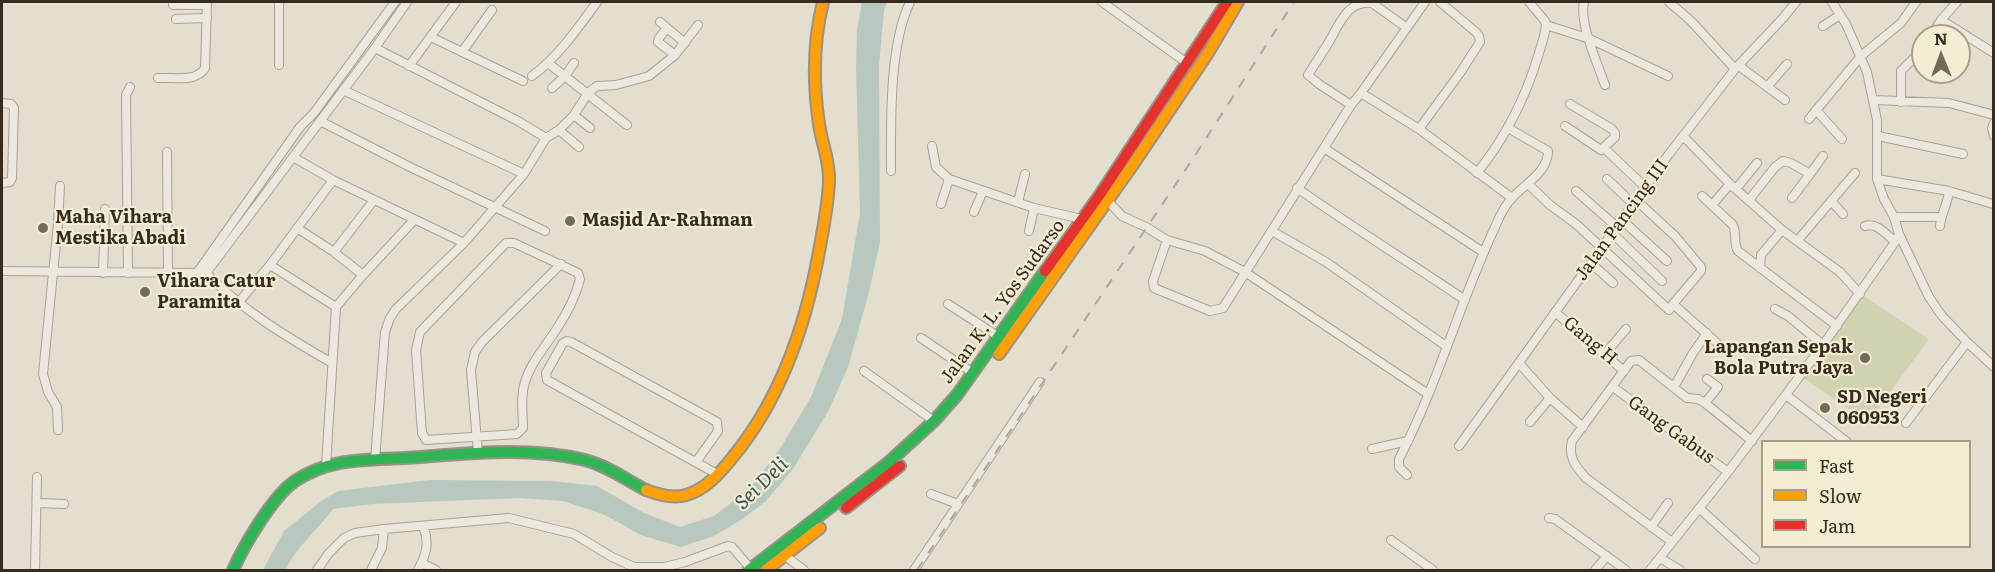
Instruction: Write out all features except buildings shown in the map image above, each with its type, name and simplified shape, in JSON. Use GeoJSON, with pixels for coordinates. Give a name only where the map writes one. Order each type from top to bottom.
{"type":"FeatureCollection","features":[{"type":"Feature","properties":{"kind":"main road"},"geometry":{"type":"LineString","coordinates":[[233,570],[251,538],[285,489],[326,466],[354,461],[478,453],[540,452],[567,455],[593,462],[635,485],[666,496],[685,495],[696,492],[707,485],[737,450],[773,393],[794,353],[815,282],[826,215],[829,165],[820,126],[814,56],[823,2]]}},
{"type":"Feature","properties":{"kind":"main road","name":"Jalan K. L. Yos Sudarso"},"geometry":{"type":"LineString","coordinates":[[750,570],[889,462],[934,422],[973,373],[1082,219],[1104,199],[1227,2]]}},
{"type":"Feature","properties":{"kind":"main road","name":"Jalan K. L. Yos Sudarso"},"geometry":{"type":"LineString","coordinates":[[766,570],[888,477],[949,420],[968,398],[1228,22],[1238,2]]}},
{"type":"Feature","properties":{"kind":"street"},"geometry":{"type":"LineString","coordinates":[[279,2],[279,65]]}},
{"type":"Feature","properties":{"kind":"street"},"geometry":{"type":"LineString","coordinates":[[202,273],[300,127],[314,112],[395,2]]}},
{"type":"Feature","properties":{"kind":"street"},"geometry":{"type":"LineString","coordinates":[[202,273],[293,157],[407,2]]}},
{"type":"Feature","properties":{"kind":"street"},"geometry":{"type":"LineString","coordinates":[[409,66],[456,2]]}},
{"type":"Feature","properties":{"kind":"street"},"geometry":{"type":"LineString","coordinates":[[532,76],[548,63],[571,37],[597,2]]}},
{"type":"Feature","properties":{"kind":"street"},"geometry":{"type":"LineString","coordinates":[[891,171],[891,121],[898,38],[904,14],[910,2]]}},
{"type":"Feature","properties":{"kind":"street"},"geometry":{"type":"LineString","coordinates":[[1102,2],[1187,63]]}},
{"type":"Feature","properties":{"kind":"street"},"geometry":{"type":"LineString","coordinates":[[1351,105],[1308,75],[1344,14],[1356,4],[1368,2],[1407,28]]}},
{"type":"Feature","properties":{"kind":"street"},"geometry":{"type":"LineString","coordinates":[[1167,240],[1153,281],[1154,288],[1202,308],[1217,311],[1223,308],[1351,105],[1425,2]]}},
{"type":"Feature","properties":{"kind":"street"},"geometry":{"type":"LineString","coordinates":[[1419,129],[1480,42],[1477,33],[1440,2]]}},
{"type":"Feature","properties":{"kind":"street"},"geometry":{"type":"LineString","coordinates":[[1477,173],[1497,149],[1522,103],[1537,61],[1546,26],[1545,21],[1529,2]]}},
{"type":"Feature","properties":{"kind":"street"},"geometry":{"type":"LineString","coordinates":[[1584,2],[1582,15],[1605,84]]}},
{"type":"Feature","properties":{"kind":"street"},"geometry":{"type":"LineString","coordinates":[[1668,2],[1691,21],[1721,55],[1785,100]]}},
{"type":"Feature","properties":{"kind":"street","name":"Jalan Pancing III"},"geometry":{"type":"LineString","coordinates":[[1459,446],[1669,154],[1737,67],[1796,2]]}},
{"type":"Feature","properties":{"kind":"street"},"geometry":{"type":"LineString","coordinates":[[1832,2],[1861,56],[1874,100],[1878,136],[1877,179],[1899,234],[1929,297],[1942,316],[1994,367]]}},
{"type":"Feature","properties":{"kind":"street"},"geometry":{"type":"LineString","coordinates":[[1809,119],[1861,56],[1901,23],[1916,2]]}},
{"type":"Feature","properties":{"kind":"street"},"geometry":{"type":"LineString","coordinates":[[1938,24],[1957,2]]}},
{"type":"Feature","properties":{"kind":"street"},"geometry":{"type":"LineString","coordinates":[[158,78],[195,78],[205,68],[207,3],[173,4]]}},
{"type":"Feature","properties":{"kind":"street"},"geometry":{"type":"LineString","coordinates":[[462,52],[492,10]]}},
{"type":"Feature","properties":{"kind":"street"},"geometry":{"type":"LineString","coordinates":[[1823,26],[1840,15]]}},
{"type":"Feature","properties":{"kind":"street"},"geometry":{"type":"LineString","coordinates":[[176,19],[207,18]]}},
{"type":"Feature","properties":{"kind":"street"},"geometry":{"type":"LineString","coordinates":[[1941,20],[1994,53]]}},
{"type":"Feature","properties":{"kind":"street"},"geometry":{"type":"LineString","coordinates":[[660,22],[685,43]]}},
{"type":"Feature","properties":{"kind":"street"},"geometry":{"type":"LineString","coordinates":[[375,460],[383,346],[388,323],[396,309],[464,243],[524,174],[546,138],[559,130],[574,115],[588,93],[597,86],[616,85],[649,76],[675,55],[698,25]]}},
{"type":"Feature","properties":{"kind":"street"},"geometry":{"type":"LineString","coordinates":[[1546,26],[1590,39],[1668,76]]}},
{"type":"Feature","properties":{"kind":"street"},"geometry":{"type":"LineString","coordinates":[[667,28],[658,42],[675,55]]}},
{"type":"Feature","properties":{"kind":"street"},"geometry":{"type":"LineString","coordinates":[[431,37],[523,81]]}},
{"type":"Feature","properties":{"kind":"street"},"geometry":{"type":"LineString","coordinates":[[375,48],[518,121],[546,138]]}},
{"type":"Feature","properties":{"kind":"street"},"geometry":{"type":"LineString","coordinates":[[1901,102],[1901,71],[1911,61]]}},
{"type":"Feature","properties":{"kind":"street"},"geometry":{"type":"LineString","coordinates":[[548,63],[627,125]]}},
{"type":"Feature","properties":{"kind":"street"},"geometry":{"type":"LineString","coordinates":[[552,88],[565,76],[574,63]]}},
{"type":"Feature","properties":{"kind":"street"},"geometry":{"type":"LineString","coordinates":[[1767,87],[1787,64]]}},
{"type":"Feature","properties":{"kind":"street"},"geometry":{"type":"LineString","coordinates":[[128,273],[126,95],[130,87]]}},
{"type":"Feature","properties":{"kind":"street"},"geometry":{"type":"LineString","coordinates":[[343,90],[524,174]]}},
{"type":"Feature","properties":{"kind":"street"},"geometry":{"type":"LineString","coordinates":[[1361,93],[1419,129],[1512,198]]}},
{"type":"Feature","properties":{"kind":"street"},"geometry":{"type":"LineString","coordinates":[[1874,100],[1949,103],[1994,115]]}},
{"type":"Feature","properties":{"kind":"street"},"geometry":{"type":"LineString","coordinates":[[2,103],[11,104],[14,108],[12,178],[10,182],[2,183]]}},
{"type":"Feature","properties":{"kind":"street"},"geometry":{"type":"LineString","coordinates":[[1564,126],[1601,150],[1615,137],[1614,131],[1570,104]]}},
{"type":"Feature","properties":{"kind":"street"},"geometry":{"type":"LineString","coordinates":[[1816,110],[1842,139]]}},
{"type":"Feature","properties":{"kind":"street"},"geometry":{"type":"LineString","coordinates":[[574,115],[590,128]]}},
{"type":"Feature","properties":{"kind":"street"},"geometry":{"type":"LineString","coordinates":[[320,121],[412,168],[545,231]]}},
{"type":"Feature","properties":{"kind":"street"},"geometry":{"type":"LineString","coordinates":[[1994,123],[1992,128],[1994,136]]}},
{"type":"Feature","properties":{"kind":"street"},"geometry":{"type":"LineString","coordinates":[[1407,475],[1398,467],[1398,463],[1428,394],[1483,252],[1497,222],[1512,198],[1528,184],[1548,160],[1548,152],[1508,128]]}},
{"type":"Feature","properties":{"kind":"street"},"geometry":{"type":"LineString","coordinates":[[559,130],[579,147]]}},
{"type":"Feature","properties":{"kind":"street"},"geometry":{"type":"LineString","coordinates":[[1683,136],[1733,186],[1782,230],[1839,272],[1860,294]]}},
{"type":"Feature","properties":{"kind":"street"},"geometry":{"type":"LineString","coordinates":[[1878,136],[1963,154]]}},
{"type":"Feature","properties":{"kind":"street"},"geometry":{"type":"LineString","coordinates":[[932,146],[936,167],[949,179],[1034,208],[1082,219]]}},
{"type":"Feature","properties":{"kind":"street"},"geometry":{"type":"LineString","coordinates":[[1324,148],[1483,252]]}},
{"type":"Feature","properties":{"kind":"street"},"geometry":{"type":"LineString","coordinates":[[1604,148],[1645,187]]}},
{"type":"Feature","properties":{"kind":"street"},"geometry":{"type":"LineString","coordinates":[[167,152],[168,274]]}},
{"type":"Feature","properties":{"kind":"street"},"geometry":{"type":"LineString","coordinates":[[1792,198],[1823,156]]}},
{"type":"Feature","properties":{"kind":"street"},"geometry":{"type":"LineString","coordinates":[[293,157],[333,180],[464,243]]}},
{"type":"Feature","properties":{"kind":"street"},"geometry":{"type":"LineString","coordinates":[[1749,200],[1779,162],[1791,163],[1810,174]]}},
{"type":"Feature","properties":{"kind":"street"},"geometry":{"type":"LineString","coordinates":[[1712,205],[1757,163]]}},
{"type":"Feature","properties":{"kind":"street"},"geometry":{"type":"LineString","coordinates":[[1798,240],[1855,173]]}},
{"type":"Feature","properties":{"kind":"street"},"geometry":{"type":"LineString","coordinates":[[1018,202],[1025,174]]}},
{"type":"Feature","properties":{"kind":"street"},"geometry":{"type":"LineString","coordinates":[[941,204],[949,179]]}},
{"type":"Feature","properties":{"kind":"street"},"geometry":{"type":"LineString","coordinates":[[1528,184],[1602,247],[1669,310],[1701,271],[1701,267],[1675,236],[1607,179]]}},
{"type":"Feature","properties":{"kind":"street"},"geometry":{"type":"LineString","coordinates":[[1877,179],[1949,190],[1993,204]]}},
{"type":"Feature","properties":{"kind":"street"},"geometry":{"type":"LineString","coordinates":[[238,303],[270,265],[333,180]]}},
{"type":"Feature","properties":{"kind":"street"},"geometry":{"type":"LineString","coordinates":[[58,430],[57,407],[48,392],[43,374],[60,186]]}},
{"type":"Feature","properties":{"kind":"street"},"geometry":{"type":"LineString","coordinates":[[1298,188],[1360,232],[1465,300]]}},
{"type":"Feature","properties":{"kind":"street"},"geometry":{"type":"LineString","coordinates":[[1940,226],[1949,190]]}},
{"type":"Feature","properties":{"kind":"street"},"geometry":{"type":"LineString","coordinates":[[974,212],[983,191]]}},
{"type":"Feature","properties":{"kind":"street"},"geometry":{"type":"LineString","coordinates":[[1576,191],[1617,226],[1667,261]]}},
{"type":"Feature","properties":{"kind":"street"},"geometry":{"type":"LineString","coordinates":[[1702,196],[1733,225],[1736,231],[1738,251],[1837,326]]}},
{"type":"Feature","properties":{"kind":"street"},"geometry":{"type":"LineString","coordinates":[[1104,199],[1122,216],[1167,240],[1205,251],[1245,272],[1428,394]]}},
{"type":"Feature","properties":{"kind":"street"},"geometry":{"type":"LineString","coordinates":[[334,252],[374,200]]}},
{"type":"Feature","properties":{"kind":"street"},"geometry":{"type":"LineString","coordinates":[[1831,201],[1843,214]]}},
{"type":"Feature","properties":{"kind":"street"},"geometry":{"type":"LineString","coordinates":[[1029,231],[1034,208]]}},
{"type":"Feature","properties":{"kind":"street"},"geometry":{"type":"LineString","coordinates":[[103,273],[105,209]]}},
{"type":"Feature","properties":{"kind":"street"},"geometry":{"type":"LineString","coordinates":[[1894,217],[1941,217]]}},
{"type":"Feature","properties":{"kind":"street"},"geometry":{"type":"LineString","coordinates":[[326,466],[336,307],[414,220]]}},
{"type":"Feature","properties":{"kind":"street"},"geometry":{"type":"LineString","coordinates":[[1865,226],[1871,224],[1877,227],[1895,242]]}},
{"type":"Feature","properties":{"kind":"street"},"geometry":{"type":"LineString","coordinates":[[1617,226],[1662,281]]}},
{"type":"Feature","properties":{"kind":"street"},"geometry":{"type":"LineString","coordinates":[[297,228],[334,252],[363,275]]}},
{"type":"Feature","properties":{"kind":"street"},"geometry":{"type":"LineString","coordinates":[[1760,268],[1761,255],[1782,230]]}},
{"type":"Feature","properties":{"kind":"street"},"geometry":{"type":"LineString","coordinates":[[1272,231],[1326,262],[1446,346]]}},
{"type":"Feature","properties":{"kind":"street"},"geometry":{"type":"LineString","coordinates":[[1650,570],[1752,441],[1860,294],[1899,234]]}},
{"type":"Feature","properties":{"kind":"street"},"geometry":{"type":"LineString","coordinates":[[506,243],[514,243],[578,273],[580,281],[557,329],[537,357],[525,381],[522,405],[523,429],[517,434],[476,436],[429,441],[423,437],[417,341],[420,332],[506,243]]}},
{"type":"Feature","properties":{"kind":"street"},"geometry":{"type":"LineString","coordinates":[[1591,263],[1613,283]]}},
{"type":"Feature","properties":{"kind":"street"},"geometry":{"type":"LineString","coordinates":[[478,453],[471,370],[475,352],[482,342],[561,264]]}},
{"type":"Feature","properties":{"kind":"street"},"geometry":{"type":"LineString","coordinates":[[270,265],[336,307]]}},
{"type":"Feature","properties":{"kind":"street"},"geometry":{"type":"LineString","coordinates":[[2,271],[202,273],[238,303],[290,339],[332,363]]}},
{"type":"Feature","properties":{"kind":"street"},"geometry":{"type":"LineString","coordinates":[[948,304],[999,337]]}},
{"type":"Feature","properties":{"kind":"street"},"geometry":{"type":"LineString","coordinates":[[1673,304],[1726,351]]}},
{"type":"Feature","properties":{"kind":"street"},"geometry":{"type":"LineString","coordinates":[[1774,309],[1788,316],[1823,345]]}},
{"type":"Feature","properties":{"kind":"street","name":"Gang H"},"geometry":{"type":"LineString","coordinates":[[1555,312],[1624,371]]}},
{"type":"Feature","properties":{"kind":"street"},"geometry":{"type":"LineString","coordinates":[[1605,354],[1626,329]]}},
{"type":"Feature","properties":{"kind":"street"},"geometry":{"type":"LineString","coordinates":[[1674,387],[1707,333]]}},
{"type":"Feature","properties":{"kind":"street"},"geometry":{"type":"LineString","coordinates":[[921,338],[973,373]]}},
{"type":"Feature","properties":{"kind":"street"},"geometry":{"type":"LineString","coordinates":[[696,462],[717,431],[717,422],[571,342],[563,343],[546,373],[547,380],[717,474]]}},
{"type":"Feature","properties":{"kind":"street"},"geometry":{"type":"LineString","coordinates":[[1906,423],[1967,342]]}},
{"type":"Feature","properties":{"kind":"street"},"geometry":{"type":"LineString","coordinates":[[1672,542],[1586,478],[1572,462],[1570,449],[1572,441],[1631,361],[1639,360],[1687,398],[1698,399],[1705,403],[1752,441]]}},
{"type":"Feature","properties":{"kind":"street"},"geometry":{"type":"LineString","coordinates":[[1518,363],[1550,398],[1583,427]]}},
{"type":"Feature","properties":{"kind":"street"},"geometry":{"type":"LineString","coordinates":[[864,371],[934,422]]}},
{"type":"Feature","properties":{"kind":"street"},"geometry":{"type":"LineString","coordinates":[[1705,403],[1718,387],[1707,379]]}},
{"type":"Feature","properties":{"kind":"street"},"geometry":{"type":"LineString","coordinates":[[914,570],[1040,382]]}},
{"type":"Feature","properties":{"kind":"street","name":"Gang Gabus"},"geometry":{"type":"LineString","coordinates":[[1613,387],[1728,472]]}},
{"type":"Feature","properties":{"kind":"street"},"geometry":{"type":"LineString","coordinates":[[1786,395],[1846,440]]}},
{"type":"Feature","properties":{"kind":"street"},"geometry":{"type":"LineString","coordinates":[[1530,422],[1550,398]]}},
{"type":"Feature","properties":{"kind":"street"},"geometry":{"type":"LineString","coordinates":[[1372,449],[1408,441]]}},
{"type":"Feature","properties":{"kind":"street"},"geometry":{"type":"LineString","coordinates":[[35,570],[37,477]]}},
{"type":"Feature","properties":{"kind":"street"},"geometry":{"type":"LineString","coordinates":[[931,494],[958,504]]}},
{"type":"Feature","properties":{"kind":"street"},"geometry":{"type":"LineString","coordinates":[[37,503],[64,504]]}},
{"type":"Feature","properties":{"kind":"street"},"geometry":{"type":"LineString","coordinates":[[1651,527],[1668,503]]}},
{"type":"Feature","properties":{"kind":"street"},"geometry":{"type":"LineString","coordinates":[[1699,508],[1755,560]]}},
{"type":"Feature","properties":{"kind":"street"},"geometry":{"type":"LineString","coordinates":[[1549,518],[1555,519],[1626,570]]}},
{"type":"Feature","properties":{"kind":"street"},"geometry":{"type":"LineString","coordinates":[[317,570],[329,553],[349,535],[384,529],[516,519],[574,534],[612,557],[634,567],[664,567],[729,546],[750,570]]}},
{"type":"Feature","properties":{"kind":"street"},"geometry":{"type":"LineString","coordinates":[[423,526],[427,546],[420,567],[436,570]]}},
{"type":"Feature","properties":{"kind":"street"},"geometry":{"type":"LineString","coordinates":[[371,570],[382,548],[384,529]]}},
{"type":"Feature","properties":{"kind":"street"},"geometry":{"type":"LineString","coordinates":[[1391,540],[1434,570]]}},
{"type":"Feature","properties":{"kind":"street"},"geometry":{"type":"LineString","coordinates":[[784,555],[804,570]]}},
{"type":"Feature","properties":{"kind":"street"},"geometry":{"type":"LineString","coordinates":[[1595,570],[1607,556]]}},
{"type":"Feature","properties":{"kind":"street"},"geometry":{"type":"LineString","coordinates":[[1660,558],[1680,570]]}},
{"type":"Feature","properties":{"kind":"green space","name":"Lapangan Sepak Bola Putra Jaya"},"geometry":{"type":"Polygon","coordinates":[[[1860,294],[1929,339],[1868,422],[1802,377],[1860,294]]]}},
{"type":"Feature","properties":{"kind":"water","name":"Sei Deli"},"geometry":{"type":"Polygon","coordinates":[[[862,2],[887,2],[884,11],[879,65],[880,242],[848,367],[829,410],[793,469],[766,501],[741,520],[714,536],[681,547],[641,535],[603,514],[563,501],[519,498],[372,504],[333,509],[301,546],[285,570],[263,570],[284,531],[320,502],[338,491],[430,480],[550,481],[597,486],[644,513],[680,527],[714,516],[750,488],[780,449],[811,397],[842,319],[860,213],[856,68],[857,30],[862,2]]]}},
{"type":"Feature","properties":{"kind":"railway"},"geometry":{"type":"LineString","coordinates":[[917,570],[1194,157],[1294,2]]}},
{"type":"Feature","properties":{"kind":"traffic: fast"},"geometry":{"type":"LineString","coordinates":[[749,570],[889,462],[934,421],[957,395],[1045,271]]}},
{"type":"Feature","properties":{"kind":"traffic: fast"},"geometry":{"type":"LineString","coordinates":[[233,570],[260,522],[286,488],[308,473],[334,464],[361,460],[472,453],[540,453],[585,460],[609,469],[646,490]]}},
{"type":"Feature","properties":{"kind":"traffic: slow"},"geometry":{"type":"LineString","coordinates":[[646,490],[676,497],[693,493],[712,480],[750,435],[765,410],[800,331],[815,274],[828,190],[829,174],[819,124],[815,78],[817,32],[823,2]]}},
{"type":"Feature","properties":{"kind":"traffic: slow"},"geometry":{"type":"LineString","coordinates":[[999,354],[1132,166],[1208,53],[1238,2]]}},
{"type":"Feature","properties":{"kind":"traffic: slow"},"geometry":{"type":"LineString","coordinates":[[766,570],[820,528]]}},
{"type":"Feature","properties":{"kind":"traffic: jam"},"geometry":{"type":"LineString","coordinates":[[1045,271],[1099,196],[1227,2]]}},
{"type":"Feature","properties":{"kind":"traffic: jam"},"geometry":{"type":"LineString","coordinates":[[846,508],[900,466]]}},
{"type":"Feature","properties":{"kind":"place","name":"Masjid Ar-Rahman"},"geometry":{"type":"Point","coordinates":[570,221]}},
{"type":"Feature","properties":{"kind":"place","name":"Maha Vihara Mestika Abadi"},"geometry":{"type":"Point","coordinates":[43,228]}},
{"type":"Feature","properties":{"kind":"place","name":"Vihara Catur Paramita"},"geometry":{"type":"Point","coordinates":[145,292]}},
{"type":"Feature","properties":{"kind":"place","name":"Lapangan Sepak Bola Putra Jaya"},"geometry":{"type":"Point","coordinates":[1865,358]}},
{"type":"Feature","properties":{"kind":"place","name":"SD Negeri 060953"},"geometry":{"type":"Point","coordinates":[1825,408]}}]}
